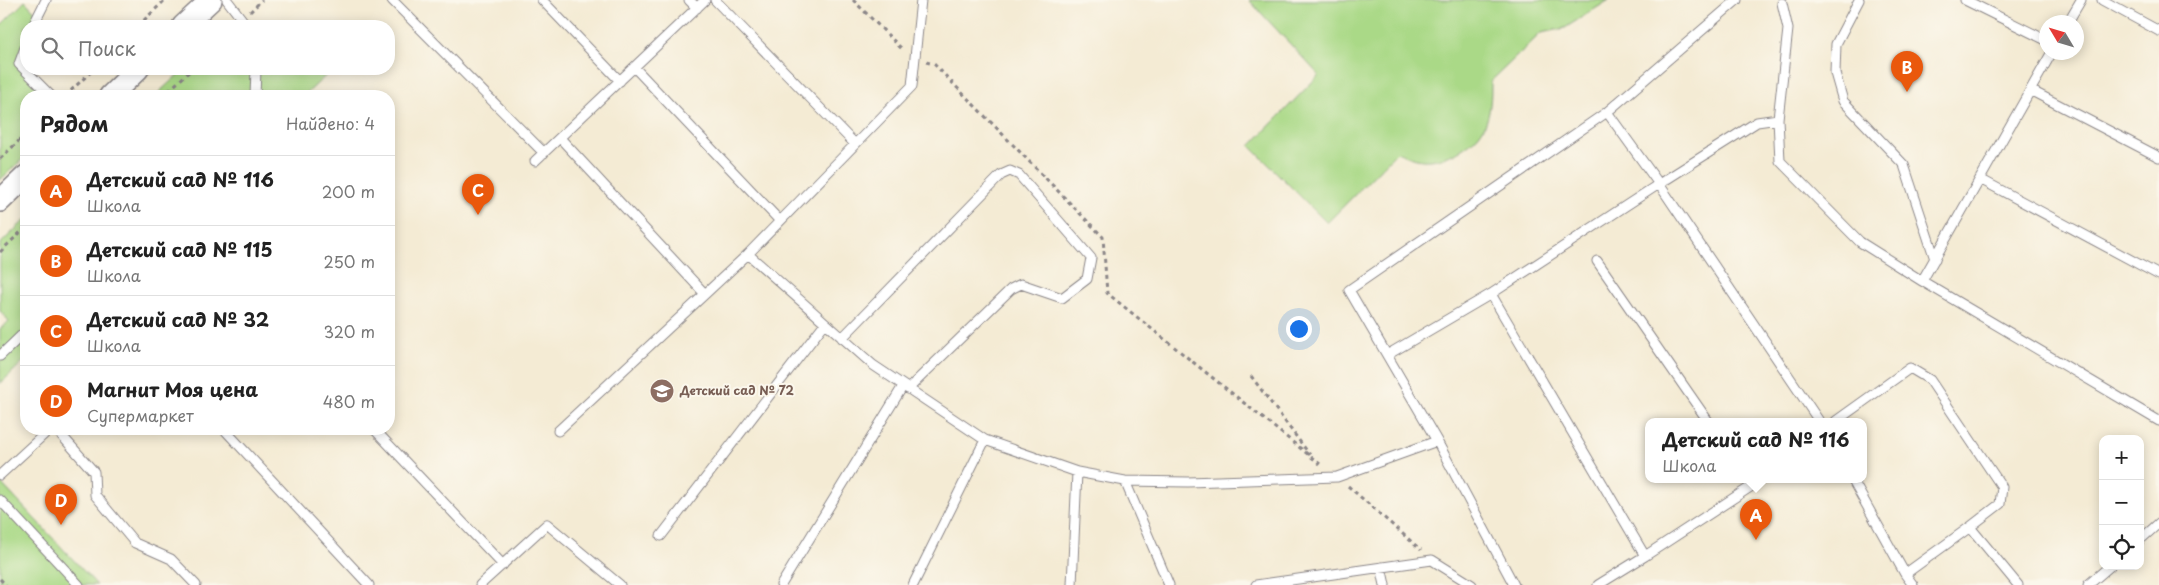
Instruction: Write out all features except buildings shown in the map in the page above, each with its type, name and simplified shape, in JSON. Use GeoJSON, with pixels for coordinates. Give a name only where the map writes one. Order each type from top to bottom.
{"type":"FeatureCollection","features":[{"type":"Feature","properties":{"kind":"street"},"geometry":{"type":"LineString","coordinates":[[189,20],[211,0]]}},
{"type":"Feature","properties":{"kind":"street"},"geometry":{"type":"LineString","coordinates":[[116,90],[132,75]]}},
{"type":"Feature","properties":{"kind":"street"},"geometry":{"type":"LineString","coordinates":[[0,201],[20,182]]}},
{"type":"Feature","properties":{"kind":"lane"},"geometry":{"type":"LineString","coordinates":[[36,20],[46,0]]}},
{"type":"Feature","properties":{"kind":"lane"},"geometry":{"type":"LineString","coordinates":[[227,0],[242,20]]}},
{"type":"Feature","properties":{"kind":"lane"},"geometry":{"type":"LineString","coordinates":[[392,0],[544,153]]}},
{"type":"Feature","properties":{"kind":"lane"},"geometry":{"type":"LineString","coordinates":[[542,0],[620,81]]}},
{"type":"Feature","properties":{"kind":"lane"},"geometry":{"type":"LineString","coordinates":[[689,0],[696,8]]}},
{"type":"Feature","properties":{"kind":"lane"},"geometry":{"type":"LineString","coordinates":[[535,161],[705,0]]}},
{"type":"Feature","properties":{"kind":"lane"},"geometry":{"type":"LineString","coordinates":[[715,0],[856,144]]}},
{"type":"Feature","properties":{"kind":"lane"},"geometry":{"type":"LineString","coordinates":[[558,431],[748,254],[912,86],[921,0]]}},
{"type":"Feature","properties":{"kind":"lane"},"geometry":{"type":"LineString","coordinates":[[1514,585],[1437,441],[1349,290],[1607,112],[1737,0]]}},
{"type":"Feature","properties":{"kind":"lane"},"geometry":{"type":"LineString","coordinates":[[1859,0],[1836,44],[1835,73],[1843,101],[1904,165],[1935,259]]}},
{"type":"Feature","properties":{"kind":"lane"},"geometry":{"type":"LineString","coordinates":[[1965,0],[2039,37]]}},
{"type":"Feature","properties":{"kind":"lane"},"geometry":{"type":"LineString","coordinates":[[2072,15],[2081,0]]}},
{"type":"Feature","properties":{"kind":"lane"},"geometry":{"type":"LineString","coordinates":[[2102,0],[2159,31]]}},
{"type":"Feature","properties":{"kind":"lane"},"geometry":{"type":"LineString","coordinates":[[1782,1],[1788,29],[1778,119],[1780,160],[1860,242],[1922,281],[2159,421]]}},
{"type":"Feature","properties":{"kind":"lane"},"geometry":{"type":"LineString","coordinates":[[1922,281],[2047,60]]}},
{"type":"Feature","properties":{"kind":"lane"},"geometry":{"type":"LineString","coordinates":[[634,67],[780,221]]}},
{"type":"Feature","properties":{"kind":"lane"},"geometry":{"type":"LineString","coordinates":[[30,75],[46,90]]}},
{"type":"Feature","properties":{"kind":"lane"},"geometry":{"type":"LineString","coordinates":[[255,90],[256,75]]}},
{"type":"Feature","properties":{"kind":"lane"},"geometry":{"type":"LineString","coordinates":[[2030,90],[2159,157]]}},
{"type":"Feature","properties":{"kind":"lane"},"geometry":{"type":"LineString","coordinates":[[1607,112],[1659,184],[1817,418]]}},
{"type":"Feature","properties":{"kind":"lane"},"geometry":{"type":"LineString","coordinates":[[1387,355],[1491,294],[1757,122],[1778,119]]}},
{"type":"Feature","properties":{"kind":"lane"},"geometry":{"type":"LineString","coordinates":[[560,138],[705,294]]}},
{"type":"Feature","properties":{"kind":"lane"},"geometry":{"type":"LineString","coordinates":[[782,585],[906,387],[1011,290],[1021,284],[1062,298],[1087,279],[1091,258],[1019,175],[1010,171],[1001,175],[842,338]]}},
{"type":"Feature","properties":{"kind":"lane"},"geometry":{"type":"LineString","coordinates":[[1980,179],[2159,275]]}},
{"type":"Feature","properties":{"kind":"lane"},"geometry":{"type":"LineString","coordinates":[[748,254],[872,365],[984,440],[1077,472],[1125,482],[1337,477],[1437,441]]}},
{"type":"Feature","properties":{"kind":"lane"},"geometry":{"type":"LineString","coordinates":[[1597,261],[1706,418]]}},
{"type":"Feature","properties":{"kind":"lane"},"geometry":{"type":"LineString","coordinates":[[1491,294],[1645,556]]}},
{"type":"Feature","properties":{"kind":"lane"},"geometry":{"type":"LineString","coordinates":[[661,536],[825,323]]}},
{"type":"Feature","properties":{"kind":"lane"},"geometry":{"type":"LineString","coordinates":[[0,356],[20,337]]}},
{"type":"Feature","properties":{"kind":"lane"},"geometry":{"type":"LineString","coordinates":[[1840,418],[1910,368],[1930,380],[2002,487],[2000,504],[1905,574]]}},
{"type":"Feature","properties":{"kind":"lane"},"geometry":{"type":"LineString","coordinates":[[0,475],[43,435]]}},
{"type":"Feature","properties":{"kind":"lane"},"geometry":{"type":"LineString","coordinates":[[61,435],[94,472],[96,495],[135,543],[171,559],[196,585]]}},
{"type":"Feature","properties":{"kind":"lane"},"geometry":{"type":"LineString","coordinates":[[230,435],[369,585]]}},
{"type":"Feature","properties":{"kind":"lane"},"geometry":{"type":"LineString","coordinates":[[380,435],[503,564]]}},
{"type":"Feature","properties":{"kind":"lane"},"geometry":{"type":"LineString","coordinates":[[913,585],[984,440]]}},
{"type":"Feature","properties":{"kind":"lane"},"geometry":{"type":"LineString","coordinates":[[1072,585],[1077,472]]}},
{"type":"Feature","properties":{"kind":"lane"},"geometry":{"type":"LineString","coordinates":[[1125,482],[1169,585]]}},
{"type":"Feature","properties":{"kind":"lane"},"geometry":{"type":"LineString","coordinates":[[1598,585],[1645,556],[1749,483]]}},
{"type":"Feature","properties":{"kind":"lane"},"geometry":{"type":"LineString","coordinates":[[1854,483],[1913,585]]}},
{"type":"Feature","properties":{"kind":"lane"},"geometry":{"type":"LineString","coordinates":[[0,500],[79,585]]}},
{"type":"Feature","properties":{"kind":"lane"},"geometry":{"type":"LineString","coordinates":[[2144,536],[2159,523]]}},
{"type":"Feature","properties":{"kind":"lane"},"geometry":{"type":"LineString","coordinates":[[480,585],[547,524],[620,585]]}},
{"type":"Feature","properties":{"kind":"lane"},"geometry":{"type":"LineString","coordinates":[[1970,527],[2018,585]]}},
{"type":"Feature","properties":{"kind":"lane"},"geometry":{"type":"LineString","coordinates":[[1256,585],[1284,583],[1432,560],[1472,585]]}},
{"type":"Feature","properties":{"kind":"lane"},"geometry":{"type":"LineString","coordinates":[[1381,567],[1385,585]]}},
{"type":"Feature","properties":{"kind":"lane"},"geometry":{"type":"LineString","coordinates":[[2088,585],[2105,570]]}},
{"type":"Feature","properties":{"kind":"path"},"geometry":{"type":"LineString","coordinates":[[144,20],[165,0]]}},
{"type":"Feature","properties":{"kind":"path"},"geometry":{"type":"LineString","coordinates":[[853,0],[915,59],[934,64],[1103,237],[1108,293],[1337,477],[1432,560]]}},
{"type":"Feature","properties":{"kind":"path"},"geometry":{"type":"LineString","coordinates":[[71,90],[88,75]]}},
{"type":"Feature","properties":{"kind":"path"},"geometry":{"type":"LineString","coordinates":[[169,90],[186,75]]}},
{"type":"Feature","properties":{"kind":"path"},"geometry":{"type":"LineString","coordinates":[[0,159],[20,140]]}},
{"type":"Feature","properties":{"kind":"path"},"geometry":{"type":"LineString","coordinates":[[0,252],[20,233]]}},
{"type":"Feature","properties":{"kind":"path"},"geometry":{"type":"LineString","coordinates":[[1251,376],[1314,460]]}},
{"type":"Feature","properties":{"kind":"path"},"geometry":{"type":"LineString","coordinates":[[0,580],[6,585]]}},
{"type":"Feature","properties":{"kind":"green space"},"geometry":{"type":"Polygon","coordinates":[[[1249,0],[1609,0],[1565,28],[1541,33],[1491,81],[1490,104],[1486,122],[1479,134],[1466,146],[1449,155],[1431,160],[1415,159],[1397,152],[1327,223],[1250,146],[1319,75],[1249,0]]]}},
{"type":"Feature","properties":{"kind":"green space"},"geometry":{"type":"Polygon","coordinates":[[[25,1],[40,17],[37,20],[20,20],[20,75],[29,75],[43,90],[20,90],[20,162],[0,180],[0,26],[25,1]]]}},
{"type":"Feature","properties":{"kind":"green space"},"geometry":{"type":"Polygon","coordinates":[[[178,75],[327,75],[310,90],[161,90],[178,75]]]}},
{"type":"Feature","properties":{"kind":"green space"},"geometry":{"type":"Polygon","coordinates":[[[20,225],[20,365],[0,384],[0,329],[9,321],[0,311],[0,244],[20,225]]]}},
{"type":"Feature","properties":{"kind":"green space"},"geometry":{"type":"Polygon","coordinates":[[[0,482],[97,585],[0,585],[0,482]]]}},
{"type":"Feature","properties":{"kind":"place","name":"Детский сад № 115"},"geometry":{"type":"Point","coordinates":[1907,92]}},
{"type":"Feature","properties":{"kind":"place","name":"Детский сад № 32"},"geometry":{"type":"Point","coordinates":[478,215]}},
{"type":"Feature","properties":{"kind":"place","name":"Детский сад № 72"},"geometry":{"type":"Point","coordinates":[662,391]}},
{"type":"Feature","properties":{"kind":"place","name":"Магнит Моя цена"},"geometry":{"type":"Point","coordinates":[61,525]}},
{"type":"Feature","properties":{"kind":"place","name":"Детский сад № 116"},"geometry":{"type":"Point","coordinates":[1756,540]}}]}
